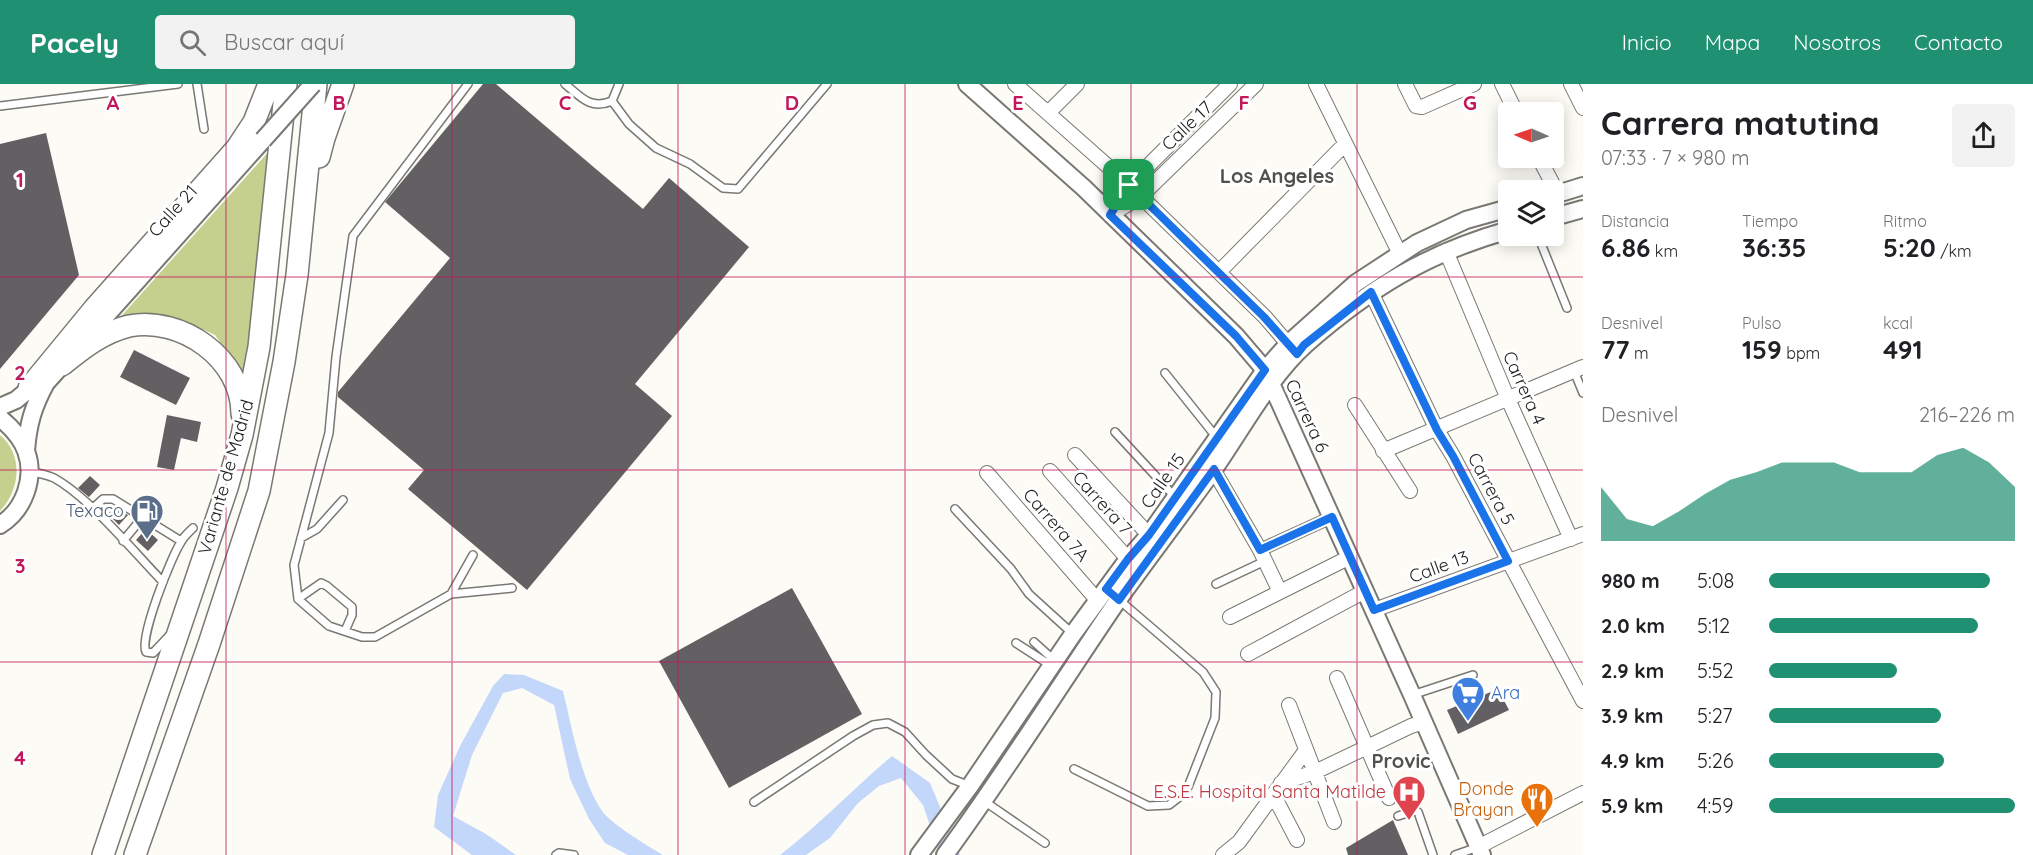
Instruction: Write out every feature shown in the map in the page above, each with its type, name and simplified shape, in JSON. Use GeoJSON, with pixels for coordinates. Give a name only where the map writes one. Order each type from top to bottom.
{"type":"FeatureCollection","features":[{"type":"Feature","properties":{"kind":"main road"},"geometry":{"type":"LineString","coordinates":[[29,388],[94,309],[237,148],[254,122],[269,84]]}},
{"type":"Feature","properties":{"kind":"main road","name":"Variante de Madrid"},"geometry":{"type":"LineString","coordinates":[[103,855],[227,488],[242,435],[259,347],[286,84]]}},
{"type":"Feature","properties":{"kind":"main road","name":"Variante de Madrid"},"geometry":{"type":"LineString","coordinates":[[135,855],[209,644],[259,491],[284,362],[297,275],[315,84]]}},
{"type":"Feature","properties":{"kind":"main road"},"geometry":{"type":"LineString","coordinates":[[297,275],[324,138],[343,84]]}},
{"type":"Feature","properties":{"kind":"main road"},"geometry":{"type":"LineString","coordinates":[[62,365],[105,334],[129,326],[155,325],[181,331],[203,343],[222,361],[235,384],[242,409],[242,435]]}},
{"type":"Feature","properties":{"kind":"street","name":"Calle 21"},"geometry":{"type":"LineString","coordinates":[[26,451],[28,427],[35,404],[46,383],[315,84]]}},
{"type":"Feature","properties":{"kind":"street","name":"Carrera 6"},"geometry":{"type":"LineString","coordinates":[[967,84],[1084,188],[1236,336],[1268,377],[1412,694],[1480,851]]}},
{"type":"Feature","properties":{"kind":"street"},"geometry":{"type":"LineString","coordinates":[[1015,84],[1129,185],[1219,272],[1293,349]]}},
{"type":"Feature","properties":{"kind":"street"},"geometry":{"type":"LineString","coordinates":[[1049,112],[1077,84]]}},
{"type":"Feature","properties":{"kind":"street","name":"Calle 17"},"geometry":{"type":"LineString","coordinates":[[1110,215],[1129,185],[1230,84]]}},
{"type":"Feature","properties":{"kind":"street","name":"Calle 17"},"geometry":{"type":"LineString","coordinates":[[1110,215],[1140,197],[1256,84]]}},
{"type":"Feature","properties":{"kind":"street"},"geometry":{"type":"LineString","coordinates":[[1316,84],[1400,254]]}},
{"type":"Feature","properties":{"kind":"street"},"geometry":{"type":"LineString","coordinates":[[1405,84],[1416,106],[1422,107],[1474,84]]}},
{"type":"Feature","properties":{"kind":"street"},"geometry":{"type":"LineString","coordinates":[[1502,84],[1511,102]]}},
{"type":"Feature","properties":{"kind":"street"},"geometry":{"type":"LineString","coordinates":[[1571,84],[1583,108]]}},
{"type":"Feature","properties":{"kind":"street"},"geometry":{"type":"LineString","coordinates":[[1219,272],[1345,144]]}},
{"type":"Feature","properties":{"kind":"street"},"geometry":{"type":"LineString","coordinates":[[1564,192],[1583,186]]}},
{"type":"Feature","properties":{"kind":"street"},"geometry":{"type":"LineString","coordinates":[[1564,214],[1583,208]]}},
{"type":"Feature","properties":{"kind":"street","name":"Calle 15"},"geometry":{"type":"LineString","coordinates":[[945,855],[984,801],[1108,597],[1128,559],[1149,535],[1217,438],[1268,377],[1356,283],[1417,243],[1466,220],[1498,211]]}},
{"type":"Feature","properties":{"kind":"street","name":"Calle 15"},"geometry":{"type":"LineString","coordinates":[[1293,349],[1304,345],[1371,292],[1408,269],[1473,240],[1498,233]]}},
{"type":"Feature","properties":{"kind":"street","name":"Carrera 4"},"geometry":{"type":"LineString","coordinates":[[1446,251],[1508,399],[1580,536]]}},
{"type":"Feature","properties":{"kind":"street","name":"Carrera 5"},"geometry":{"type":"LineString","coordinates":[[1371,292],[1437,430],[1583,701]]}},
{"type":"Feature","properties":{"kind":"street","name":"Calle 21"},"geometry":{"type":"LineString","coordinates":[[0,407],[16,400],[62,365]]}},
{"type":"Feature","properties":{"kind":"street"},"geometry":{"type":"LineString","coordinates":[[1383,451],[1578,369]]}},
{"type":"Feature","properties":{"kind":"street","name":"Calle 15"},"geometry":{"type":"LineString","coordinates":[[920,853],[970,786],[1073,634],[1108,597],[1214,469],[1268,377]]}},
{"type":"Feature","properties":{"kind":"street"},"geometry":{"type":"LineString","coordinates":[[1355,405],[1410,491]]}},
{"type":"Feature","properties":{"kind":"street"},"geometry":{"type":"LineString","coordinates":[[0,418],[16,433],[26,451],[30,471],[26,491],[17,509],[0,525]]}},
{"type":"Feature","properties":{"kind":"street"},"geometry":{"type":"LineString","coordinates":[[1075,455],[1149,535]]}},
{"type":"Feature","properties":{"kind":"street"},"geometry":{"type":"LineString","coordinates":[[1214,469],[1280,592]]}},
{"type":"Feature","properties":{"kind":"street","name":"Carrera 7"},"geometry":{"type":"LineString","coordinates":[[1050,471],[1128,559]]}},
{"type":"Feature","properties":{"kind":"street","name":"Carrera 7A"},"geometry":{"type":"LineString","coordinates":[[987,473],[1108,597]]}},
{"type":"Feature","properties":{"kind":"street"},"geometry":{"type":"LineString","coordinates":[[1262,555],[1332,517]]}},
{"type":"Feature","properties":{"kind":"street","name":"Calle 13"},"geometry":{"type":"LineString","coordinates":[[1374,610],[1580,536]]}},
{"type":"Feature","properties":{"kind":"street"},"geometry":{"type":"LineString","coordinates":[[1230,616],[1350,556]]}},
{"type":"Feature","properties":{"kind":"street"},"geometry":{"type":"LineString","coordinates":[[1248,654],[1365,591]]}},
{"type":"Feature","properties":{"kind":"street"},"geometry":{"type":"LineString","coordinates":[[1337,678],[1389,798]]}},
{"type":"Feature","properties":{"kind":"street"},"geometry":{"type":"LineString","coordinates":[[1288,705],[1334,822]]}},
{"type":"Feature","properties":{"kind":"street"},"geometry":{"type":"LineString","coordinates":[[1277,789],[1424,722]]}},
{"type":"Feature","properties":{"kind":"street"},"geometry":{"type":"LineString","coordinates":[[1223,855],[1239,842],[1306,750]]}},
{"type":"Feature","properties":{"kind":"street"},"geometry":{"type":"LineString","coordinates":[[970,786],[984,801]]}},
{"type":"Feature","properties":{"kind":"street"},"geometry":{"type":"LineString","coordinates":[[1277,789],[1297,840]]}},
{"type":"Feature","properties":{"kind":"street"},"geometry":{"type":"LineString","coordinates":[[1480,851],[1583,793]]}},
{"type":"Feature","properties":{"kind":"lane"},"geometry":{"type":"LineString","coordinates":[[0,106],[178,84]]}},
{"type":"Feature","properties":{"kind":"lane"},"geometry":{"type":"LineString","coordinates":[[196,84],[204,129]]}},
{"type":"Feature","properties":{"kind":"lane"},"geometry":{"type":"LineString","coordinates":[[468,84],[353,236],[336,357],[329,433],[294,565],[298,599],[329,626],[362,637],[375,637],[418,615],[451,594],[512,588]]}},
{"type":"Feature","properties":{"kind":"lane"},"geometry":{"type":"LineString","coordinates":[[565,84],[587,102],[601,105],[612,101],[619,84]]}},
{"type":"Feature","properties":{"kind":"lane"},"geometry":{"type":"LineString","coordinates":[[612,101],[629,124],[656,148],[690,164],[723,188],[738,189],[827,84]]}},
{"type":"Feature","properties":{"kind":"lane"},"geometry":{"type":"LineString","coordinates":[[1542,246],[1567,308]]}},
{"type":"Feature","properties":{"kind":"lane"},"geometry":{"type":"LineString","coordinates":[[1578,369],[1583,393]]}},
{"type":"Feature","properties":{"kind":"lane"},"geometry":{"type":"LineString","coordinates":[[1165,373],[1217,438]]}},
{"type":"Feature","properties":{"kind":"lane"},"geometry":{"type":"LineString","coordinates":[[1115,432],[1175,496]]}},
{"type":"Feature","properties":{"kind":"lane"},"geometry":{"type":"LineString","coordinates":[[30,471],[51,477],[63,484],[92,509],[163,582]]}},
{"type":"Feature","properties":{"kind":"lane"},"geometry":{"type":"LineString","coordinates":[[92,509],[103,499],[113,499],[181,541]]}},
{"type":"Feature","properties":{"kind":"lane"},"geometry":{"type":"LineString","coordinates":[[301,538],[317,529],[343,500]]}},
{"type":"Feature","properties":{"kind":"lane"},"geometry":{"type":"LineString","coordinates":[[955,509],[1011,569],[1029,594],[1073,634]]}},
{"type":"Feature","properties":{"kind":"lane"},"geometry":{"type":"LineString","coordinates":[[123,541],[142,518]]}},
{"type":"Feature","properties":{"kind":"lane"},"geometry":{"type":"LineString","coordinates":[[181,623],[153,653],[146,652],[144,647],[146,636],[163,582],[181,541],[193,528]]}},
{"type":"Feature","properties":{"kind":"lane"},"geometry":{"type":"LineString","coordinates":[[451,594],[473,555]]}},
{"type":"Feature","properties":{"kind":"lane"},"geometry":{"type":"LineString","coordinates":[[1216,584],[1262,555]]}},
{"type":"Feature","properties":{"kind":"lane"},"geometry":{"type":"LineString","coordinates":[[298,599],[321,583],[327,586],[352,607],[352,615],[345,631]]}},
{"type":"Feature","properties":{"kind":"lane"},"geometry":{"type":"LineString","coordinates":[[1074,770],[1148,806],[1168,805],[1186,792],[1215,718],[1216,692],[1203,672],[1108,597]]}},
{"type":"Feature","properties":{"kind":"lane"},"geometry":{"type":"LineString","coordinates":[[1034,642],[1054,664]]}},
{"type":"Feature","properties":{"kind":"lane"},"geometry":{"type":"LineString","coordinates":[[1016,643],[1054,664]]}},
{"type":"Feature","properties":{"kind":"lane"},"geometry":{"type":"LineString","coordinates":[[1412,694],[1473,675]]}},
{"type":"Feature","properties":{"kind":"lane"},"geometry":{"type":"LineString","coordinates":[[753,802],[853,736],[873,725],[888,723],[905,732],[952,779],[970,786]]}},
{"type":"Feature","properties":{"kind":"lane"},"geometry":{"type":"LineString","coordinates":[[984,801],[1045,843]]}},
{"type":"Feature","properties":{"kind":"lane"},"geometry":{"type":"LineString","coordinates":[[1398,816],[1418,812],[1432,855]]}},
{"type":"Feature","properties":{"kind":"lane"},"geometry":{"type":"LineString","coordinates":[[1455,855],[1480,851]]}},
{"type":"Feature","properties":{"kind":"lane"},"geometry":{"type":"LineString","coordinates":[[556,855],[559,853],[574,855]]}},
{"type":"Feature","properties":{"kind":"green space"},"geometry":{"type":"Polygon","coordinates":[[[271,149],[243,385],[231,358],[215,335],[185,321],[155,318],[116,322],[271,149]]]}},
{"type":"Feature","properties":{"kind":"green space"},"geometry":{"type":"Polygon","coordinates":[[[0,435],[13,452],[16,473],[12,493],[0,511],[0,435]]]}},
{"type":"Feature","properties":{"kind":"water"},"geometry":{"type":"Polygon","coordinates":[[[504,674],[524,675],[563,691],[583,769],[602,811],[639,841],[663,855],[628,855],[605,843],[589,819],[570,779],[554,705],[522,688],[503,693],[472,755],[453,816],[486,834],[516,855],[472,855],[434,827],[438,795],[460,746],[493,686],[504,674]]]}},
{"type":"Feature","properties":{"kind":"water"},"geometry":{"type":"Polygon","coordinates":[[[892,756],[930,783],[960,855],[940,855],[923,805],[901,778],[879,786],[858,803],[830,838],[806,855],[780,855],[809,831],[892,756]]]}},
{"type":"Feature","properties":{"kind":"building"},"geometry":{"type":"Polygon","coordinates":[[[483,84],[496,84],[643,209],[669,178],[749,247],[635,384],[672,416],[527,590],[408,489],[424,470],[338,397],[338,392],[450,258],[385,202],[483,84]]]}},
{"type":"Feature","properties":{"kind":"building"},"geometry":{"type":"Polygon","coordinates":[[[46,133],[79,275],[0,369],[0,144],[46,133]]]}},
{"type":"Feature","properties":{"kind":"building"},"geometry":{"type":"Polygon","coordinates":[[[134,350],[190,378],[176,405],[120,377],[134,350]]]}},
{"type":"Feature","properties":{"kind":"building"},"geometry":{"type":"Polygon","coordinates":[[[167,415],[201,422],[197,442],[181,438],[174,470],[157,467],[167,415]]]}},
{"type":"Feature","properties":{"kind":"building"},"geometry":{"type":"Polygon","coordinates":[[[90,476],[100,485],[89,497],[78,488],[90,476]]]}},
{"type":"Feature","properties":{"kind":"building"},"geometry":{"type":"Polygon","coordinates":[[[114,507],[128,515],[119,525],[108,514],[114,507]]]}},
{"type":"Feature","properties":{"kind":"building"},"geometry":{"type":"Polygon","coordinates":[[[146,529],[158,540],[148,551],[136,540],[146,529]]]}},
{"type":"Feature","properties":{"kind":"building"},"geometry":{"type":"Polygon","coordinates":[[[792,588],[862,714],[729,788],[659,661],[792,588]]]}},
{"type":"Feature","properties":{"kind":"building","name":"Ara"},"geometry":{"type":"Polygon","coordinates":[[[1498,689],[1509,710],[1458,734],[1447,710],[1498,689]]]}},
{"type":"Feature","properties":{"kind":"building"},"geometry":{"type":"Polygon","coordinates":[[[1393,820],[1408,855],[1348,855],[1346,848],[1393,820]]]}},
{"type":"Feature","properties":{"kind":"place","name":"Texaco"},"geometry":{"type":"Point","coordinates":[147,540]}},
{"type":"Feature","properties":{"kind":"place","name":"Ara"},"geometry":{"type":"Point","coordinates":[1468,722]}},
{"type":"Feature","properties":{"kind":"place","name":"E.S.E. Hospital Santa Matilde"},"geometry":{"type":"Point","coordinates":[1409,821]}},
{"type":"Feature","properties":{"kind":"place","name":"Donde Brayan"},"geometry":{"type":"Point","coordinates":[1537,828]}},
{"type":"Feature","properties":{"kind":"district","name":"Los Angeles"},"geometry":{"type":"Point","coordinates":[1277,176]}},
{"type":"Feature","properties":{"kind":"district","name":"Provic"},"geometry":{"type":"Point","coordinates":[1401,761]}},
{"type":"Feature","properties":{"kind":"route"},"geometry":{"type":"LineString","coordinates":[[1129,185],[1264,317],[1297,354],[1304,345],[1371,292],[1437,430],[1508,561],[1374,610],[1332,517],[1260,550],[1214,469],[1119,600],[1106,589],[1149,535],[1265,370],[1236,336],[1110,215],[1129,185]]}}]}
